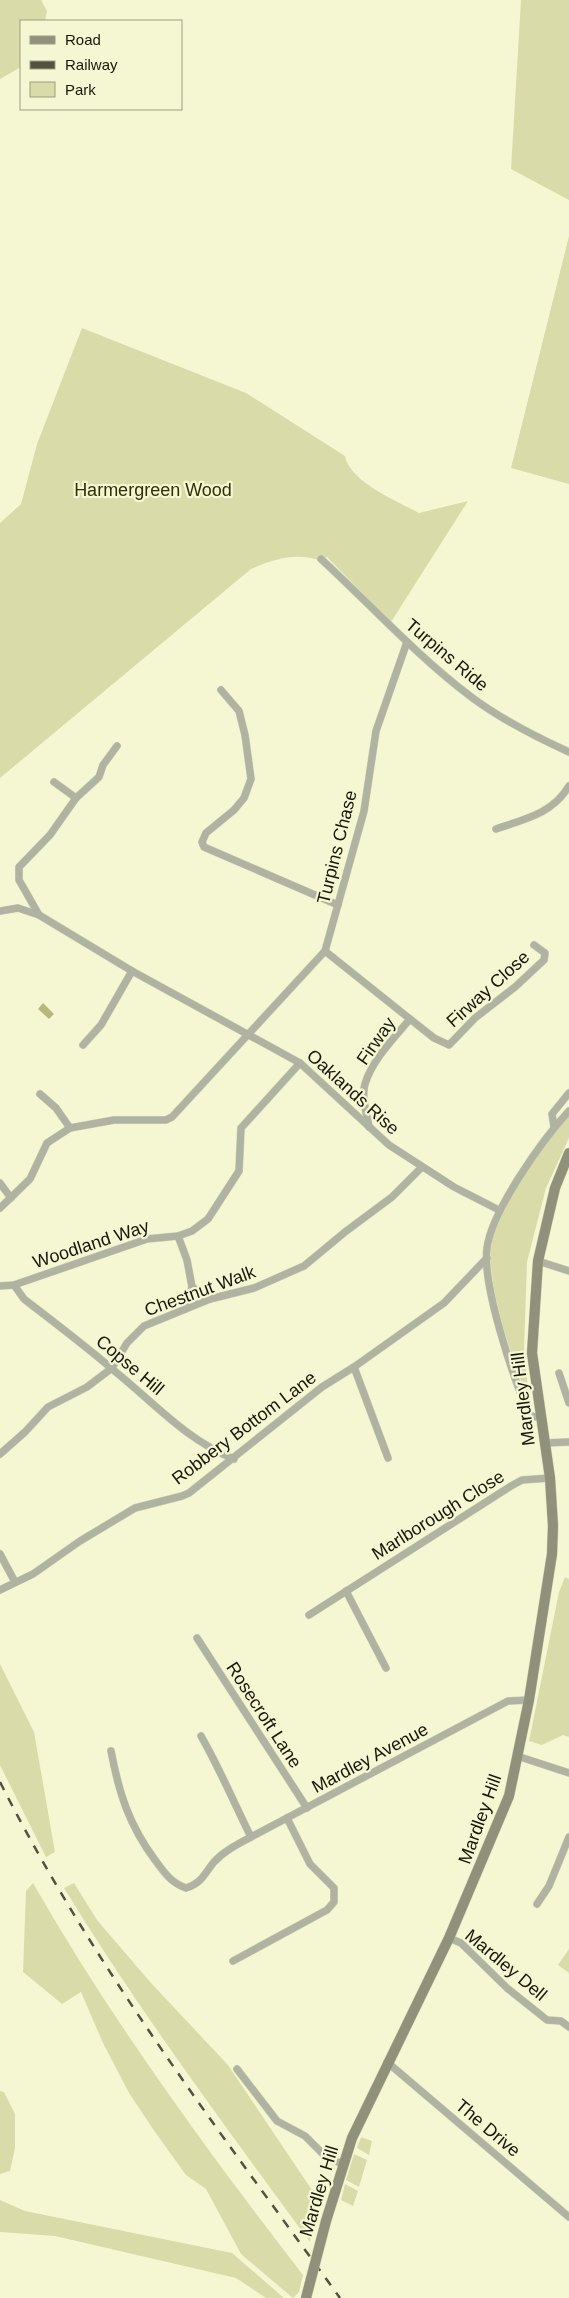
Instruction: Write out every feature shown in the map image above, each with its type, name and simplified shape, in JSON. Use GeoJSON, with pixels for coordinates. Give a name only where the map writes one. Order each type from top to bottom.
{"type":"FeatureCollection","features":[{"type":"Feature","properties":{"kind":"main road","name":"Mardley Hill"},"geometry":{"type":"LineString","coordinates":[[306,2298],[326,2221],[352,2138],[387,2062],[449,1938],[509,1796],[518,1756],[551,1562],[553,1526],[550,1478],[532,1353],[538,1261],[555,1188],[569,1153]]}},
{"type":"Feature","properties":{"kind":"street","name":"Turpins Ride"},"geometry":{"type":"LineString","coordinates":[[321,559],[407,642],[470,696],[508,722],[569,752]]}},
{"type":"Feature","properties":{"kind":"street","name":"Turpins Chase"},"geometry":{"type":"LineString","coordinates":[[70,1128],[114,1120],[166,1120],[178,1112],[325,951],[364,811],[376,731],[407,642]]}},
{"type":"Feature","properties":{"kind":"street"},"geometry":{"type":"LineString","coordinates":[[221,690],[239,711],[245,735],[251,779],[244,798],[234,810],[206,833],[202,842],[204,847],[338,905]]}},
{"type":"Feature","properties":{"kind":"street","name":"Oaklands Rise"},"geometry":{"type":"LineString","coordinates":[[117,746],[104,765],[99,777],[76,798],[50,835],[19,867],[19,880],[39,915],[132,971],[300,1063],[389,1146],[422,1167],[499,1210]]}},
{"type":"Feature","properties":{"kind":"street"},"geometry":{"type":"LineString","coordinates":[[54,782],[76,798]]}},
{"type":"Feature","properties":{"kind":"street"},"geometry":{"type":"LineString","coordinates":[[496,829],[544,812],[559,801],[569,786]]}},
{"type":"Feature","properties":{"kind":"street"},"geometry":{"type":"LineString","coordinates":[[0,911],[18,908],[39,915]]}},
{"type":"Feature","properties":{"kind":"street","name":"Firway Close"},"geometry":{"type":"LineString","coordinates":[[410,1019],[434,1038],[449,1045],[475,1018],[502,994],[515,987],[544,960],[545,953],[534,945]]}},
{"type":"Feature","properties":{"kind":"street","name":"Firway"},"geometry":{"type":"LineString","coordinates":[[325,951],[410,1019],[379,1058],[365,1085],[364,1104],[369,1127]]}},
{"type":"Feature","properties":{"kind":"street"},"geometry":{"type":"LineString","coordinates":[[83,1045],[101,1025],[132,971]]}},
{"type":"Feature","properties":{"kind":"street","name":"Woodland Way"},"geometry":{"type":"LineString","coordinates":[[1,1286],[14,1285],[147,1239],[178,1236],[192,1231],[208,1220],[239,1171],[241,1128],[300,1063]]}},
{"type":"Feature","properties":{"kind":"street"},"geometry":{"type":"LineString","coordinates":[[554,1127],[552,1114],[569,1093]]}},
{"type":"Feature","properties":{"kind":"street"},"geometry":{"type":"LineString","coordinates":[[0,1208],[30,1179],[47,1143],[70,1128],[56,1108],[40,1094]]}},
{"type":"Feature","properties":{"kind":"street"},"geometry":{"type":"LineString","coordinates":[[540,1416],[534,1417],[529,1414],[519,1386],[497,1320],[486,1258],[490,1234],[499,1210],[554,1127],[569,1111]]}},
{"type":"Feature","properties":{"kind":"street","name":"Chestnut Walk"},"geometry":{"type":"LineString","coordinates":[[0,1454],[25,1432],[48,1407],[87,1387],[112,1368],[134,1334],[144,1326],[210,1299],[254,1288],[304,1266],[392,1197],[422,1167]]}},
{"type":"Feature","properties":{"kind":"street"},"geometry":{"type":"LineString","coordinates":[[0,1184],[11,1198]]}},
{"type":"Feature","properties":{"kind":"street"},"geometry":{"type":"LineString","coordinates":[[178,1236],[187,1260],[192,1288],[185,1309]]}},
{"type":"Feature","properties":{"kind":"street","name":"Robbery Bottom Lane"},"geometry":{"type":"LineString","coordinates":[[0,1590],[33,1574],[80,1541],[135,1508],[189,1493],[322,1387],[354,1368],[444,1303],[481,1261],[486,1258]]}},
{"type":"Feature","properties":{"kind":"street"},"geometry":{"type":"LineString","coordinates":[[538,1261],[569,1271]]}},
{"type":"Feature","properties":{"kind":"street","name":"Copse Hill"},"geometry":{"type":"LineString","coordinates":[[14,1285],[24,1299],[112,1368],[176,1425],[211,1450],[234,1458]]}},
{"type":"Feature","properties":{"kind":"street"},"geometry":{"type":"LineString","coordinates":[[192,1288],[210,1299]]}},
{"type":"Feature","properties":{"kind":"street"},"geometry":{"type":"LineString","coordinates":[[354,1368],[388,1458]]}},
{"type":"Feature","properties":{"kind":"street"},"geometry":{"type":"LineString","coordinates":[[559,1373],[569,1403]]}},
{"type":"Feature","properties":{"kind":"street"},"geometry":{"type":"LineString","coordinates":[[545,1443],[569,1442]]}},
{"type":"Feature","properties":{"kind":"street","name":"Marlborough Close"},"geometry":{"type":"LineString","coordinates":[[309,1615],[510,1486],[522,1480],[550,1478]]}},
{"type":"Feature","properties":{"kind":"street"},"geometry":{"type":"LineString","coordinates":[[0,1554],[15,1582]]}},
{"type":"Feature","properties":{"kind":"street"},"geometry":{"type":"LineString","coordinates":[[346,1590],[386,1668]]}},
{"type":"Feature","properties":{"kind":"street","name":"Rosecroft Lane"},"geometry":{"type":"LineString","coordinates":[[197,1638],[307,1808]]}},
{"type":"Feature","properties":{"kind":"street","name":"Mardley Avenue"},"geometry":{"type":"LineString","coordinates":[[111,1751],[116,1780],[127,1815],[140,1838],[167,1876],[177,1885],[186,1888],[203,1880],[214,1862],[227,1850],[250,1837],[508,1702],[528,1700]]}},
{"type":"Feature","properties":{"kind":"street"},"geometry":{"type":"LineString","coordinates":[[201,1736],[229,1787],[235,1807],[250,1837]]}},
{"type":"Feature","properties":{"kind":"street"},"geometry":{"type":"LineString","coordinates":[[518,1756],[569,1774]]}},
{"type":"Feature","properties":{"kind":"street"},"geometry":{"type":"LineString","coordinates":[[233,1961],[327,1910],[334,1902],[334,1888],[310,1864],[287,1818]]}},
{"type":"Feature","properties":{"kind":"street"},"geometry":{"type":"LineString","coordinates":[[537,1904],[550,1886],[568,1840]]}},
{"type":"Feature","properties":{"kind":"street","name":"Mardley Dell"},"geometry":{"type":"LineString","coordinates":[[449,1938],[461,1943],[507,1988],[547,2020],[561,2021],[569,2027]]}},
{"type":"Feature","properties":{"kind":"street","name":"The Drive"},"geometry":{"type":"LineString","coordinates":[[387,2062],[569,2217]]}},
{"type":"Feature","properties":{"kind":"street"},"geometry":{"type":"LineString","coordinates":[[237,2069],[277,2121],[305,2136],[327,2158],[343,2164]]}},
{"type":"Feature","properties":{"kind":"green space"},"geometry":{"type":"Polygon","coordinates":[[[0,0],[41,0],[47,11],[45,20],[20,20],[20,68],[0,79],[0,0]]]}},
{"type":"Feature","properties":{"kind":"green space"},"geometry":{"type":"Polygon","coordinates":[[[521,0],[569,0],[569,200],[511,169],[521,0]]]}},
{"type":"Feature","properties":{"kind":"green space"},"geometry":{"type":"Polygon","coordinates":[[[569,236],[569,484],[511,468],[569,236]]]}},
{"type":"Feature","properties":{"kind":"green space","name":"Harmergreen Wood"},"geometry":{"type":"Polygon","coordinates":[[[82,328],[246,393],[345,456],[356,474],[376,490],[419,513],[468,501],[391,622],[327,557],[321,561],[312,558],[294,557],[260,565],[251,569],[0,778],[0,523],[21,504],[37,444],[82,328]]]}},
{"type":"Feature","properties":{"kind":"green space"},"geometry":{"type":"Polygon","coordinates":[[[569,1114],[569,1138],[546,1188],[527,1262],[524,1351],[530,1407],[508,1344],[495,1296],[491,1251],[494,1232],[506,1205],[523,1176],[559,1124],[569,1114]]]}},
{"type":"Feature","properties":{"kind":"green space"},"geometry":{"type":"Polygon","coordinates":[[[565,1577],[569,1579],[569,1737],[563,1735],[542,1745],[529,1741],[559,1592],[565,1577]]]}},
{"type":"Feature","properties":{"kind":"green space"},"geometry":{"type":"Polygon","coordinates":[[[0,1664],[34,1732],[55,1852],[46,1857],[0,1765],[0,1664]]]}},
{"type":"Feature","properties":{"kind":"green space"},"geometry":{"type":"Polygon","coordinates":[[[33,1883],[95,1985],[161,2084],[303,2275],[299,2292],[293,2298],[241,2254],[206,2189],[186,2175],[155,2132],[129,2093],[103,2043],[81,1992],[62,2004],[23,1972],[26,1891],[33,1883]]]}},
{"type":"Feature","properties":{"kind":"green space"},"geometry":{"type":"Polygon","coordinates":[[[74,1883],[97,1920],[151,1983],[228,2065],[318,2199],[310,2242],[183,2068],[122,1979],[64,1888],[74,1883]]]}},
{"type":"Feature","properties":{"kind":"green space"},"geometry":{"type":"Polygon","coordinates":[[[569,1949],[569,1973],[558,1965],[569,1949]]]}},
{"type":"Feature","properties":{"kind":"green space"},"geometry":{"type":"Polygon","coordinates":[[[0,2091],[4,2092],[15,2114],[15,2148],[10,2171],[0,2174],[0,2091]]]}},
{"type":"Feature","properties":{"kind":"green space"},"geometry":{"type":"Polygon","coordinates":[[[361,2137],[372,2141],[369,2155],[357,2148],[361,2137]]]}},
{"type":"Feature","properties":{"kind":"green space"},"geometry":{"type":"Polygon","coordinates":[[[354,2154],[367,2160],[359,2187],[346,2180],[354,2154]]]}},
{"type":"Feature","properties":{"kind":"green space"},"geometry":{"type":"Polygon","coordinates":[[[345,2184],[358,2191],[353,2206],[341,2200],[345,2184]]]}},
{"type":"Feature","properties":{"kind":"green space"},"geometry":{"type":"Polygon","coordinates":[[[0,2200],[25,2211],[232,2253],[284,2298],[266,2298],[236,2278],[55,2236],[0,2232],[0,2200]]]}},
{"type":"Feature","properties":{"kind":"shaded area"},"geometry":{"type":"Polygon","coordinates":[[[43,1003],[54,1014],[49,1019],[38,1009],[43,1003]]]}},
{"type":"Feature","properties":{"kind":"railway"},"geometry":{"type":"LineString","coordinates":[[0,1782],[36,1850],[75,1917],[117,1982],[204,2110],[340,2298]]}}]}
